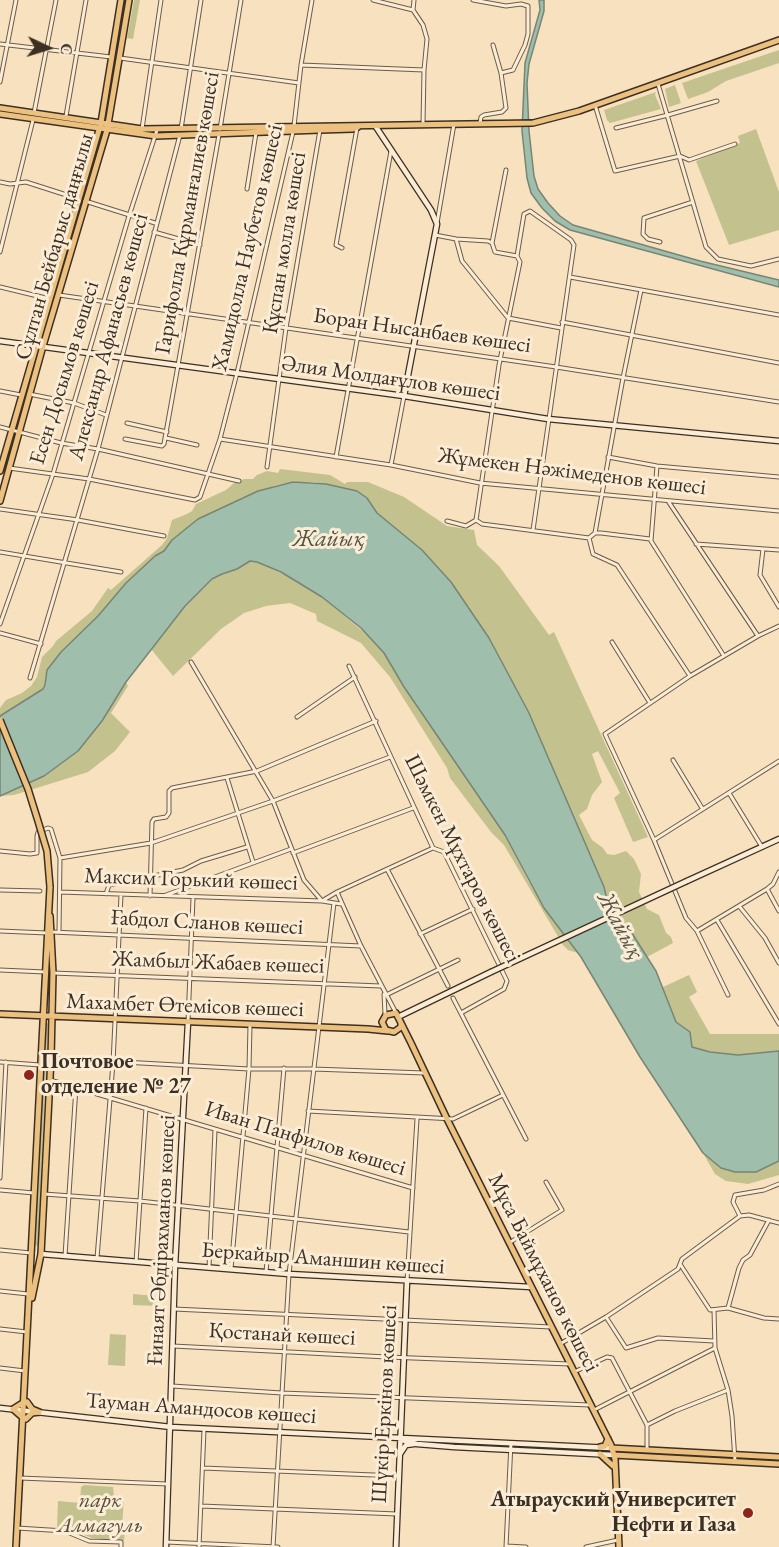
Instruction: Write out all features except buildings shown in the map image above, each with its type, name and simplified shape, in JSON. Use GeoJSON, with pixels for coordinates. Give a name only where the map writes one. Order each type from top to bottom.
{"type":"FeatureCollection","features":[{"type":"Feature","properties":{"kind":"main road","name":"Сұлтан Бейбарыс даңғылы"},"geometry":{"type":"LineString","coordinates":[[0,468],[101,126],[121,0]]}},
{"type":"Feature","properties":{"kind":"main road","name":"Сұлтан Бейбарыс даңғылы"},"geometry":{"type":"LineString","coordinates":[[0,501],[108,127],[129,0]]}},
{"type":"Feature","properties":{"kind":"main road"},"geometry":{"type":"LineString","coordinates":[[0,108],[65,121],[157,133],[533,123],[554,119],[779,40]]}},
{"type":"Feature","properties":{"kind":"main road"},"geometry":{"type":"LineString","coordinates":[[0,114],[34,116]]}},
{"type":"Feature","properties":{"kind":"main road"},"geometry":{"type":"LineString","coordinates":[[220,131],[255,133],[294,129],[353,129],[358,126]]}},
{"type":"Feature","properties":{"kind":"main road"},"geometry":{"type":"LineString","coordinates":[[376,127],[431,210],[437,224],[404,396]]}},
{"type":"Feature","properties":{"kind":"main road"},"geometry":{"type":"LineString","coordinates":[[65,247],[73,249]]}},
{"type":"Feature","properties":{"kind":"main road","name":"Әлия Молдағұлов көшесі"},"geometry":{"type":"LineString","coordinates":[[0,341],[348,388],[548,419],[779,441]]}},
{"type":"Feature","properties":{"kind":"main road"},"geometry":{"type":"LineString","coordinates":[[0,720],[28,789],[47,851],[49,911],[53,933],[53,1017],[41,1254],[32,1294],[25,1402],[39,1412]]}},
{"type":"Feature","properties":{"kind":"main road"},"geometry":{"type":"LineString","coordinates":[[399,1018],[491,972],[771,842],[779,841]]}},
{"type":"Feature","properties":{"kind":"main road"},"geometry":{"type":"LineString","coordinates":[[18,1547],[45,972],[53,933]]}},
{"type":"Feature","properties":{"kind":"main road"},"geometry":{"type":"LineString","coordinates":[[368,1029],[390,1013],[399,1018],[401,1027],[391,1032]]}},
{"type":"Feature","properties":{"kind":"main road","name":"Махамбет Өтемісов көшесі"},"geometry":{"type":"LineString","coordinates":[[0,1014],[368,1029],[391,1032]]}},
{"type":"Feature","properties":{"kind":"main road"},"geometry":{"type":"LineString","coordinates":[[383,1018],[383,1026],[411,1043]]}},
{"type":"Feature","properties":{"kind":"main road","name":"Мұса Баймұханов көшесі"},"geometry":{"type":"LineString","coordinates":[[399,1018],[447,1119],[612,1448],[618,1544]]}},
{"type":"Feature","properties":{"kind":"main road","name":"Ғинаят Әбдірахманов көшесі"},"geometry":{"type":"LineString","coordinates":[[166,1544],[175,1266],[180,1206],[188,1022]]}},
{"type":"Feature","properties":{"kind":"main road","name":"Беркайыр Аманшин көшесі"},"geometry":{"type":"LineString","coordinates":[[41,1254],[289,1274],[531,1287]]}},
{"type":"Feature","properties":{"kind":"main road"},"geometry":{"type":"LineString","coordinates":[[31,1263],[39,1263]]}},
{"type":"Feature","properties":{"kind":"main road","name":"Шүкір Еркінов көшесі"},"geometry":{"type":"LineString","coordinates":[[396,1547],[407,1281]]}},
{"type":"Feature","properties":{"kind":"main road"},"geometry":{"type":"LineString","coordinates":[[24,1419],[13,1409],[25,1402]]}},
{"type":"Feature","properties":{"kind":"main road","name":"Тауман Амандосов көшесі"},"geometry":{"type":"LineString","coordinates":[[0,1408],[171,1428],[392,1438],[510,1449],[600,1451],[612,1448],[628,1452],[735,1458],[779,1457]]}},
{"type":"Feature","properties":{"kind":"main road"},"geometry":{"type":"LineString","coordinates":[[24,1419],[32,1413],[39,1412]]}},
{"type":"Feature","properties":{"kind":"main road"},"geometry":{"type":"LineString","coordinates":[[399,1459],[396,1443],[392,1438],[400,1428],[403,1435],[416,1441]]}},
{"type":"Feature","properties":{"kind":"main road"},"geometry":{"type":"LineString","coordinates":[[607,1437],[628,1452],[614,1470],[600,1451],[605,1446],[607,1437]]}},
{"type":"Feature","properties":{"kind":"main road"},"geometry":{"type":"LineString","coordinates":[[399,1459],[404,1447],[416,1441]]}},
{"type":"Feature","properties":{"kind":"main road","name":"Тауман Амандосов көшесі"},"geometry":{"type":"LineString","coordinates":[[416,1441],[511,1443],[600,1451],[614,1455],[647,1450],[779,1464]]}},
{"type":"Feature","properties":{"kind":"street"},"geometry":{"type":"LineString","coordinates":[[0,82],[16,0]]}},
{"type":"Feature","properties":{"kind":"street"},"geometry":{"type":"LineString","coordinates":[[0,252],[34,116],[56,0]]}},
{"type":"Feature","properties":{"kind":"street"},"geometry":{"type":"LineString","coordinates":[[65,121],[86,0]]}},
{"type":"Feature","properties":{"kind":"street"},"geometry":{"type":"LineString","coordinates":[[142,132],[161,0]]}},
{"type":"Feature","properties":{"kind":"street","name":"Александр Афанасьев көшесі"},"geometry":{"type":"LineString","coordinates":[[30,678],[66,563],[98,448],[180,132],[201,0]]}},
{"type":"Feature","properties":{"kind":"street","name":"Гарифолла Құрманғалиев көшесі"},"geometry":{"type":"LineString","coordinates":[[166,438],[220,131],[240,0]]}},
{"type":"Feature","properties":{"kind":"street","name":"Хамидолла Наубетов көшесі"},"geometry":{"type":"LineString","coordinates":[[89,479],[198,499],[220,439],[250,322],[294,129],[301,65],[312,0]]}},
{"type":"Feature","properties":{"kind":"street"},"geometry":{"type":"LineString","coordinates":[[373,0],[413,10]]}},
{"type":"Feature","properties":{"kind":"street"},"geometry":{"type":"LineString","coordinates":[[414,0],[413,10],[427,39],[423,125]]}},
{"type":"Feature","properties":{"kind":"street"},"geometry":{"type":"LineString","coordinates":[[473,0],[506,6],[521,4],[528,6],[528,34],[513,70],[501,74]]}},
{"type":"Feature","properties":{"kind":"street"},"geometry":{"type":"LineString","coordinates":[[0,44],[111,57]]}},
{"type":"Feature","properties":{"kind":"street"},"geometry":{"type":"LineString","coordinates":[[480,124],[481,117],[484,115],[502,112],[506,108],[501,74],[493,45]]}},
{"type":"Feature","properties":{"kind":"street"},"geometry":{"type":"LineString","coordinates":[[120,58],[299,83]]}},
{"type":"Feature","properties":{"kind":"street"},"geometry":{"type":"LineString","coordinates":[[301,65],[424,70]]}},
{"type":"Feature","properties":{"kind":"street"},"geometry":{"type":"LineString","coordinates":[[658,82],[706,247],[718,259],[751,266],[779,259]]}},
{"type":"Feature","properties":{"kind":"street"},"geometry":{"type":"LineString","coordinates":[[616,128],[668,116],[717,101]]}},
{"type":"Feature","properties":{"kind":"street"},"geometry":{"type":"LineString","coordinates":[[595,105],[615,171],[680,156],[689,160],[735,144]]}},
{"type":"Feature","properties":{"kind":"street"},"geometry":{"type":"LineString","coordinates":[[437,224],[454,124]]}},
{"type":"Feature","properties":{"kind":"street"},"geometry":{"type":"LineString","coordinates":[[342,248],[336,245],[358,126]]}},
{"type":"Feature","properties":{"kind":"street","name":"Құспан молла көшесі"},"geometry":{"type":"LineString","coordinates":[[267,467],[286,328],[320,130]]}},
{"type":"Feature","properties":{"kind":"street","name":"Есен Досымов көшесі"},"geometry":{"type":"LineString","coordinates":[[0,624],[53,474],[129,216],[157,133]]}},
{"type":"Feature","properties":{"kind":"street"},"geometry":{"type":"LineString","coordinates":[[248,189],[255,133]]}},
{"type":"Feature","properties":{"kind":"street"},"geometry":{"type":"LineString","coordinates":[[336,457],[391,151]]}},
{"type":"Feature","properties":{"kind":"street"},"geometry":{"type":"LineString","coordinates":[[506,170],[492,243],[495,252],[517,256]]}},
{"type":"Feature","properties":{"kind":"street"},"geometry":{"type":"LineString","coordinates":[[0,182],[10,184],[26,182],[155,223]]}},
{"type":"Feature","properties":{"kind":"street"},"geometry":{"type":"LineString","coordinates":[[660,242],[648,239],[643,234],[644,218],[693,202]]}},
{"type":"Feature","properties":{"kind":"street"},"geometry":{"type":"LineString","coordinates":[[476,520],[500,359],[520,262],[517,256],[526,211],[530,211],[571,240],[574,245],[533,530]]}},
{"type":"Feature","properties":{"kind":"street"},"geometry":{"type":"LineString","coordinates":[[154,232],[200,245]]}},
{"type":"Feature","properties":{"kind":"street"},"geometry":{"type":"LineString","coordinates":[[435,235],[492,243]]}},
{"type":"Feature","properties":{"kind":"street"},"geometry":{"type":"LineString","coordinates":[[456,239],[462,261],[508,318],[561,328]]}},
{"type":"Feature","properties":{"kind":"street"},"geometry":{"type":"LineString","coordinates":[[570,277],[779,315]]}},
{"type":"Feature","properties":{"kind":"street"},"geometry":{"type":"LineString","coordinates":[[0,287],[50,299]]}},
{"type":"Feature","properties":{"kind":"street"},"geometry":{"type":"LineString","coordinates":[[476,520],[482,524],[589,538],[595,533],[641,290]]}},
{"type":"Feature","properties":{"kind":"street","name":"Боран Нысанбаев көшесі"},"geometry":{"type":"LineString","coordinates":[[60,295],[779,402]]}},
{"type":"Feature","properties":{"kind":"street"},"geometry":{"type":"LineString","coordinates":[[562,322],[779,363]]}},
{"type":"Feature","properties":{"kind":"street"},"geometry":{"type":"LineString","coordinates":[[0,391],[21,395]]}},
{"type":"Feature","properties":{"kind":"street"},"geometry":{"type":"LineString","coordinates":[[30,394],[74,404],[106,415]]}},
{"type":"Feature","properties":{"kind":"street"},"geometry":{"type":"LineString","coordinates":[[391,465],[404,396]]}},
{"type":"Feature","properties":{"kind":"street"},"geometry":{"type":"LineString","coordinates":[[127,423],[167,432]]}},
{"type":"Feature","properties":{"kind":"street"},"geometry":{"type":"LineString","coordinates":[[0,427],[61,443],[98,448],[239,481]]}},
{"type":"Feature","properties":{"kind":"street"},"geometry":{"type":"LineString","coordinates":[[125,439],[162,446],[166,438],[197,445]]}},
{"type":"Feature","properties":{"kind":"street","name":"Жұмекен Нәжімеденов көшесі"},"geometry":{"type":"LineString","coordinates":[[220,439],[391,465],[480,483],[779,511]]}},
{"type":"Feature","properties":{"kind":"street"},"geometry":{"type":"LineString","coordinates":[[608,457],[657,466],[779,477]]}},
{"type":"Feature","properties":{"kind":"street"},"geometry":{"type":"LineString","coordinates":[[657,466],[651,538],[724,656]]}},
{"type":"Feature","properties":{"kind":"street"},"geometry":{"type":"LineString","coordinates":[[9,468],[89,479]]}},
{"type":"Feature","properties":{"kind":"street"},"geometry":{"type":"LineString","coordinates":[[668,501],[758,636]]}},
{"type":"Feature","properties":{"kind":"street"},"geometry":{"type":"LineString","coordinates":[[0,509],[78,520],[164,536]]}},
{"type":"Feature","properties":{"kind":"street"},"geometry":{"type":"LineString","coordinates":[[447,521],[466,526],[476,520]]}},
{"type":"Feature","properties":{"kind":"street"},"geometry":{"type":"LineString","coordinates":[[595,533],[651,538]]}},
{"type":"Feature","properties":{"kind":"street"},"geometry":{"type":"LineString","coordinates":[[589,538],[593,554],[616,565],[690,676]]}},
{"type":"Feature","properties":{"kind":"street"},"geometry":{"type":"LineString","coordinates":[[696,544],[779,550]]}},
{"type":"Feature","properties":{"kind":"street"},"geometry":{"type":"LineString","coordinates":[[763,549],[760,575],[779,607]]}},
{"type":"Feature","properties":{"kind":"street"},"geometry":{"type":"LineString","coordinates":[[0,552],[121,572]]}},
{"type":"Feature","properties":{"kind":"street"},"geometry":{"type":"LineString","coordinates":[[728,995],[697,931],[686,918],[654,840],[605,734],[690,676],[779,626]]}},
{"type":"Feature","properties":{"kind":"street"},"geometry":{"type":"LineString","coordinates":[[0,633],[41,644]]}},
{"type":"Feature","properties":{"kind":"street"},"geometry":{"type":"LineString","coordinates":[[612,642],[650,703]]}},
{"type":"Feature","properties":{"kind":"street"},"geometry":{"type":"LineString","coordinates":[[191,662],[204,686],[214,697],[273,801],[304,880],[322,901]]}},
{"type":"Feature","properties":{"kind":"street","name":"Шәмкен Мұхтаров көшесі"},"geometry":{"type":"LineString","coordinates":[[349,666],[376,720],[413,808],[433,848],[444,852],[507,984],[487,999],[461,1013]]}},
{"type":"Feature","properties":{"kind":"street"},"geometry":{"type":"LineString","coordinates":[[297,717],[355,677]]}},
{"type":"Feature","properties":{"kind":"street"},"geometry":{"type":"LineString","coordinates":[[150,896],[154,819],[170,813],[169,790],[257,771],[376,720]]}},
{"type":"Feature","properties":{"kind":"street"},"geometry":{"type":"LineString","coordinates":[[60,858],[151,843],[237,814],[390,757]]}},
{"type":"Feature","properties":{"kind":"street"},"geometry":{"type":"LineString","coordinates":[[673,760],[702,808]]}},
{"type":"Feature","properties":{"kind":"street"},"geometry":{"type":"LineString","coordinates":[[654,840],[779,761]]}},
{"type":"Feature","properties":{"kind":"street"},"geometry":{"type":"LineString","coordinates":[[227,778],[253,862]]}},
{"type":"Feature","properties":{"kind":"street"},"geometry":{"type":"LineString","coordinates":[[729,793],[762,847]]}},
{"type":"Feature","properties":{"kind":"street"},"geometry":{"type":"LineString","coordinates":[[163,896],[253,862],[292,851],[413,808]]}},
{"type":"Feature","properties":{"kind":"street"},"geometry":{"type":"LineString","coordinates":[[0,851],[37,853],[38,832],[51,829],[60,858],[60,892],[53,933]]}},
{"type":"Feature","properties":{"kind":"street"},"geometry":{"type":"LineString","coordinates":[[106,894],[109,885],[120,881],[152,878],[183,870],[201,861],[247,847]]}},
{"type":"Feature","properties":{"kind":"street","name":"Максим Горький көшесі"},"geometry":{"type":"LineString","coordinates":[[322,901],[433,848]]}},
{"type":"Feature","properties":{"kind":"street"},"geometry":{"type":"LineString","coordinates":[[387,869],[448,986]]}},
{"type":"Feature","properties":{"kind":"street"},"geometry":{"type":"LineString","coordinates":[[697,931],[767,889],[773,884],[779,872]]}},
{"type":"Feature","properties":{"kind":"street"},"geometry":{"type":"LineString","coordinates":[[767,889],[779,911]]}},
{"type":"Feature","properties":{"kind":"street"},"geometry":{"type":"LineString","coordinates":[[0,890],[40,891]]}},
{"type":"Feature","properties":{"kind":"street","name":"Максим Горький көшесі"},"geometry":{"type":"LineString","coordinates":[[60,892],[341,903]]}},
{"type":"Feature","properties":{"kind":"street","name":"Мұса Баймұханов көшесі"},"geometry":{"type":"LineString","coordinates":[[337,892],[361,946],[399,1018]]}},
{"type":"Feature","properties":{"kind":"street"},"geometry":{"type":"LineString","coordinates":[[97,1259],[113,1062],[121,895]]}},
{"type":"Feature","properties":{"kind":"street","name":"Ғинаят Әбдірахманов көшесі"},"geometry":{"type":"LineString","coordinates":[[188,1022],[193,898]]}},
{"type":"Feature","properties":{"kind":"street"},"geometry":{"type":"LineString","coordinates":[[273,1547],[289,1274],[334,903]]}},
{"type":"Feature","properties":{"kind":"street"},"geometry":{"type":"LineString","coordinates":[[739,906],[765,938],[779,963]]}},
{"type":"Feature","properties":{"kind":"street"},"geometry":{"type":"LineString","coordinates":[[420,934],[473,909]]}},
{"type":"Feature","properties":{"kind":"street"},"geometry":{"type":"LineString","coordinates":[[717,920],[779,1024]]}},
{"type":"Feature","properties":{"kind":"street","name":"Ғабдол Сланов көшесі"},"geometry":{"type":"LineString","coordinates":[[0,931],[361,946]]}},
{"type":"Feature","properties":{"kind":"street"},"geometry":{"type":"LineString","coordinates":[[386,995],[458,960]]}},
{"type":"Feature","properties":{"kind":"street"},"geometry":{"type":"LineString","coordinates":[[0,970],[45,972]]}},
{"type":"Feature","properties":{"kind":"street","name":"Жамбыл Жабаев көшесі"},"geometry":{"type":"LineString","coordinates":[[53,973],[382,988]]}},
{"type":"Feature","properties":{"kind":"street"},"geometry":{"type":"LineString","coordinates":[[382,988],[386,1005],[383,1018]]}},
{"type":"Feature","properties":{"kind":"street"},"geometry":{"type":"LineString","coordinates":[[453,998],[526,1138]]}},
{"type":"Feature","properties":{"kind":"street"},"geometry":{"type":"LineString","coordinates":[[231,1269],[249,1069],[250,1025]]}},
{"type":"Feature","properties":{"kind":"street"},"geometry":{"type":"LineString","coordinates":[[51,1058],[249,1069],[425,1073]]}},
{"type":"Feature","properties":{"kind":"street"},"geometry":{"type":"LineString","coordinates":[[0,1062],[42,1065]]}},
{"type":"Feature","properties":{"kind":"street"},"geometry":{"type":"LineString","coordinates":[[0,1178],[6,1062]]}},
{"type":"Feature","properties":{"kind":"street"},"geometry":{"type":"LineString","coordinates":[[266,1272],[284,1068]]}},
{"type":"Feature","properties":{"kind":"street","name":"Иван Панфилов көшесі"},"geometry":{"type":"LineString","coordinates":[[50,1080],[413,1188]]}},
{"type":"Feature","properties":{"kind":"street"},"geometry":{"type":"LineString","coordinates":[[65,1256],[76,1087]]}},
{"type":"Feature","properties":{"kind":"street"},"geometry":{"type":"LineString","coordinates":[[308,1112],[453,1119],[503,1095]]}},
{"type":"Feature","properties":{"kind":"street"},"geometry":{"type":"LineString","coordinates":[[135,1262],[146,1108]]}},
{"type":"Feature","properties":{"kind":"street","name":"Шүкір Еркінов көшесі"},"geometry":{"type":"LineString","coordinates":[[407,1281],[417,1119]]}},
{"type":"Feature","properties":{"kind":"street"},"geometry":{"type":"LineString","coordinates":[[209,1268],[215,1130]]}},
{"type":"Feature","properties":{"kind":"street"},"geometry":{"type":"LineString","coordinates":[[509,1243],[562,1210],[546,1182]]}},
{"type":"Feature","properties":{"kind":"street"},"geometry":{"type":"LineString","coordinates":[[740,1216],[733,1202],[735,1194],[764,1190],[779,1184]]}},
{"type":"Feature","properties":{"kind":"street"},"geometry":{"type":"LineString","coordinates":[[0,1190],[35,1193]]}},
{"type":"Feature","properties":{"kind":"street"},"geometry":{"type":"LineString","coordinates":[[44,1194],[140,1201],[409,1232]]}},
{"type":"Feature","properties":{"kind":"street"},"geometry":{"type":"LineString","coordinates":[[560,1344],[606,1317],[678,1269],[682,1259],[740,1216],[749,1215],[779,1222]]}},
{"type":"Feature","properties":{"kind":"street"},"geometry":{"type":"LineString","coordinates":[[728,1308],[743,1260],[750,1255],[769,1220]]}},
{"type":"Feature","properties":{"kind":"street"},"geometry":{"type":"LineString","coordinates":[[0,1250],[31,1253]]}},
{"type":"Feature","properties":{"kind":"street"},"geometry":{"type":"LineString","coordinates":[[680,1264],[709,1309],[728,1308],[764,1318],[779,1319]]}},
{"type":"Feature","properties":{"kind":"street"},"geometry":{"type":"LineString","coordinates":[[0,1291],[29,1294]]}},
{"type":"Feature","properties":{"kind":"street"},"geometry":{"type":"LineString","coordinates":[[174,1309],[551,1327]]}},
{"type":"Feature","properties":{"kind":"street"},"geometry":{"type":"LineString","coordinates":[[714,1310],[714,1341],[728,1390],[735,1458]]}},
{"type":"Feature","properties":{"kind":"street"},"geometry":{"type":"LineString","coordinates":[[606,1317],[626,1348],[658,1338],[714,1341]]}},
{"type":"Feature","properties":{"kind":"street"},"geometry":{"type":"LineString","coordinates":[[0,1329],[27,1332]]}},
{"type":"Feature","properties":{"kind":"street","name":"Қостанай көшесі"},"geometry":{"type":"LineString","coordinates":[[173,1346],[284,1353],[570,1364]]}},
{"type":"Feature","properties":{"kind":"street"},"geometry":{"type":"LineString","coordinates":[[172,1386],[592,1407],[629,1392],[715,1348]]}},
{"type":"Feature","properties":{"kind":"street"},"geometry":{"type":"LineString","coordinates":[[574,1372],[609,1357],[612,1358],[647,1425],[647,1450]]}},
{"type":"Feature","properties":{"kind":"street"},"geometry":{"type":"LineString","coordinates":[[0,1368],[25,1371]]}},
{"type":"Feature","properties":{"kind":"street"},"geometry":{"type":"LineString","coordinates":[[647,1425],[728,1390]]}},
{"type":"Feature","properties":{"kind":"street"},"geometry":{"type":"LineString","coordinates":[[199,1545],[204,1430]]}},
{"type":"Feature","properties":{"kind":"street"},"geometry":{"type":"LineString","coordinates":[[511,1443],[506,1547],[526,1547]]}},
{"type":"Feature","properties":{"kind":"street"},"geometry":{"type":"LineString","coordinates":[[203,1468],[398,1476]]}},
{"type":"Feature","properties":{"kind":"street"},"geometry":{"type":"LineString","coordinates":[[21,1478],[168,1485]]}},
{"type":"Feature","properties":{"kind":"street"},"geometry":{"type":"LineString","coordinates":[[201,1506],[397,1514]]}},
{"type":"Feature","properties":{"kind":"street"},"geometry":{"type":"LineString","coordinates":[[19,1528],[65,1531],[89,1541],[122,1542],[121,1547]]}},
{"type":"Feature","properties":{"kind":"street"},"geometry":{"type":"LineString","coordinates":[[89,1541],[89,1547]]}},
{"type":"Feature","properties":{"kind":"street"},"geometry":{"type":"LineString","coordinates":[[166,1544],[278,1547]]}},
{"type":"Feature","properties":{"kind":"street"},"geometry":{"type":"LineString","coordinates":[[586,1547],[618,1544]]}},
{"type":"Feature","properties":{"kind":"green space"},"geometry":{"type":"Polygon","coordinates":[[[134,0],[140,0],[133,39],[127,38],[134,0]]]}},
{"type":"Feature","properties":{"kind":"green space"},"geometry":{"type":"Polygon","coordinates":[[[779,50],[779,63],[726,81],[708,92],[688,99],[682,83],[779,50]]]}},
{"type":"Feature","properties":{"kind":"green space"},"geometry":{"type":"Polygon","coordinates":[[[675,85],[681,103],[669,107],[665,89],[675,85]]]}},
{"type":"Feature","properties":{"kind":"green space"},"geometry":{"type":"Polygon","coordinates":[[[656,92],[655,95],[661,109],[610,123],[607,120],[604,110],[656,92]]]}},
{"type":"Feature","properties":{"kind":"green space"},"geometry":{"type":"Polygon","coordinates":[[[756,129],[779,192],[779,230],[729,245],[696,161],[740,143],[738,136],[756,129]]]}},
{"type":"Feature","properties":{"kind":"green space"},"geometry":{"type":"Polygon","coordinates":[[[280,469],[330,475],[345,484],[347,482],[368,482],[404,497],[447,526],[474,530],[477,545],[499,566],[549,635],[554,632],[648,837],[633,842],[614,798],[620,793],[598,751],[592,754],[602,782],[592,795],[587,809],[579,815],[592,840],[607,854],[614,855],[626,851],[634,859],[641,874],[639,892],[647,909],[659,915],[673,943],[647,957],[630,930],[612,919],[604,887],[529,713],[489,638],[451,582],[436,565],[377,513],[367,498],[357,491],[314,482],[293,482],[277,485],[241,498],[198,519],[126,583],[98,616],[61,652],[47,670],[43,689],[0,716],[0,708],[6,700],[31,686],[37,677],[42,657],[56,641],[92,611],[108,588],[111,590],[162,545],[167,538],[172,520],[187,514],[196,504],[226,490],[234,483],[244,479],[253,479],[267,471],[278,473],[280,469]]]}},
{"type":"Feature","properties":{"kind":"green space"},"geometry":{"type":"Polygon","coordinates":[[[250,561],[296,580],[322,597],[372,639],[384,653],[404,687],[505,835],[529,882],[553,920],[578,953],[568,950],[563,945],[504,845],[491,832],[450,778],[447,768],[390,677],[361,643],[317,621],[316,614],[290,603],[266,606],[244,613],[221,629],[173,676],[151,649],[185,606],[212,580],[250,561]]]}},
{"type":"Feature","properties":{"kind":"green space"},"geometry":{"type":"Polygon","coordinates":[[[126,682],[128,686],[111,713],[130,732],[115,751],[88,772],[14,795],[0,796],[44,776],[78,751],[102,721],[126,682]]]}},
{"type":"Feature","properties":{"kind":"green space"},"geometry":{"type":"Polygon","coordinates":[[[689,975],[697,992],[689,997],[710,1034],[779,1034],[779,1051],[738,1055],[710,1052],[692,1047],[690,1032],[676,1022],[661,988],[689,975]]]}},
{"type":"Feature","properties":{"kind":"green space"},"geometry":{"type":"Polygon","coordinates":[[[45,1023],[48,1023],[38,1246],[34,1245],[45,1023]]]}},
{"type":"Feature","properties":{"kind":"green space"},"geometry":{"type":"Polygon","coordinates":[[[703,1153],[721,1168],[735,1172],[756,1172],[779,1161],[779,1175],[748,1184],[726,1181],[715,1174],[703,1153]]]}},
{"type":"Feature","properties":{"kind":"green space"},"geometry":{"type":"Polygon","coordinates":[[[133,1294],[156,1296],[156,1306],[133,1305],[133,1294]]]}},
{"type":"Feature","properties":{"kind":"green space"},"geometry":{"type":"Polygon","coordinates":[[[110,1334],[126,1335],[125,1366],[108,1365],[110,1334]]]}},
{"type":"Feature","properties":{"kind":"green space","name":"парк Алмагуль"},"geometry":{"type":"Polygon","coordinates":[[[84,1485],[113,1487],[114,1496],[124,1497],[122,1529],[125,1530],[124,1541],[92,1538],[67,1528],[57,1528],[58,1501],[80,1503],[81,1487],[84,1485]]]}},
{"type":"Feature","properties":{"kind":"water"},"geometry":{"type":"Polygon","coordinates":[[[539,0],[544,0],[544,11],[529,64],[527,83],[529,131],[534,176],[538,189],[548,203],[560,216],[573,225],[700,261],[779,280],[779,287],[570,230],[555,221],[542,208],[531,193],[527,178],[522,131],[525,63],[540,10],[539,0]]]}},
{"type":"Feature","properties":{"kind":"water","name":"Жайық"},"geometry":{"type":"Polygon","coordinates":[[[293,482],[326,484],[357,491],[367,498],[377,513],[422,550],[451,582],[489,638],[529,713],[604,887],[611,916],[630,930],[656,971],[676,1022],[690,1032],[692,1047],[710,1052],[738,1055],[779,1051],[779,1161],[756,1172],[735,1172],[721,1168],[703,1153],[640,1057],[581,957],[544,908],[505,835],[404,687],[384,653],[361,628],[322,597],[281,572],[250,561],[212,579],[185,606],[126,682],[102,721],[78,751],[44,776],[0,796],[0,716],[43,689],[47,670],[61,652],[98,616],[126,583],[198,519],[258,491],[293,482]]]}},
{"type":"Feature","properties":{"kind":"place","name":"Почтовое отделение № 27"},"geometry":{"type":"Point","coordinates":[29,1075]}},
{"type":"Feature","properties":{"kind":"place","name":"Атырауский Университет Нефти и Газа"},"geometry":{"type":"Point","coordinates":[748,1513]}}]}
